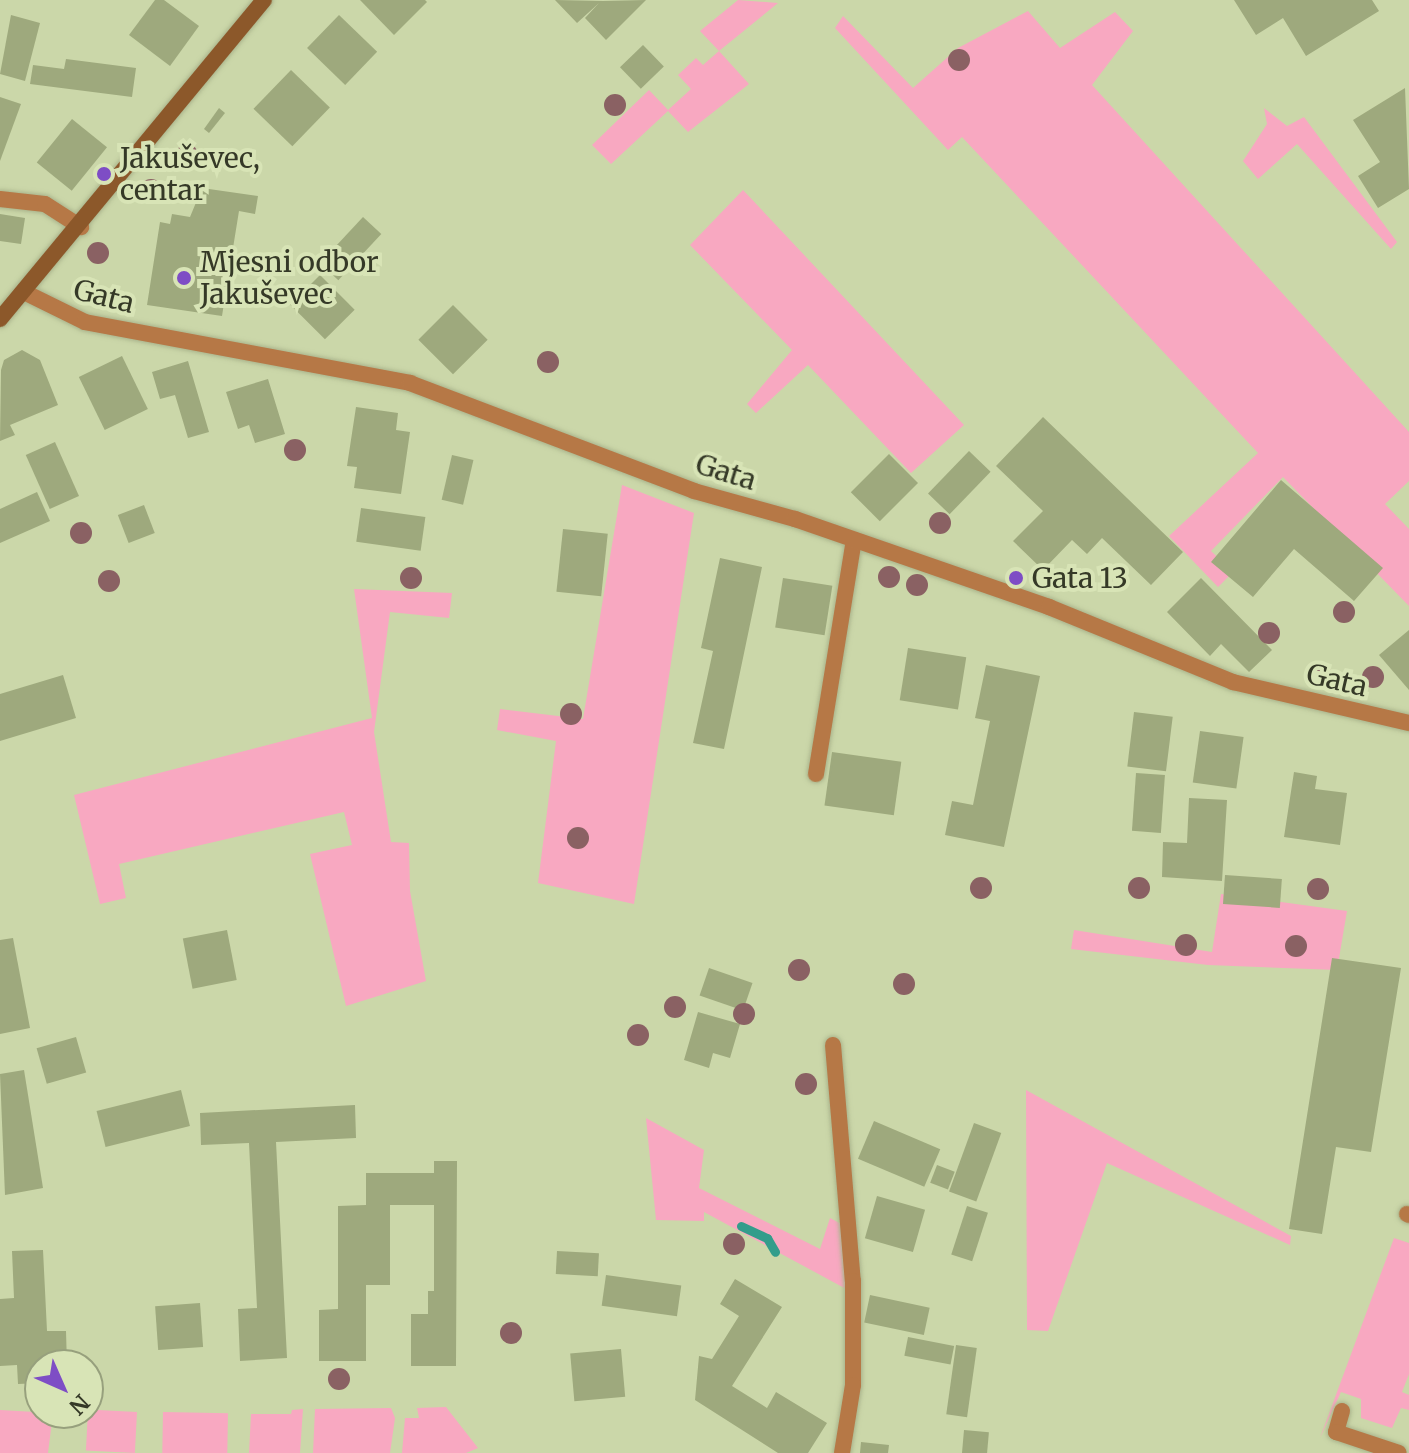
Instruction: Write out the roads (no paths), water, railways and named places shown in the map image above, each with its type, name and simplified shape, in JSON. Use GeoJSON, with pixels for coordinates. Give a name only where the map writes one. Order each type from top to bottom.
{"type":"FeatureCollection","features":[{"type":"Feature","properties":{"kind":"main road"},"geometry":{"type":"LineString","coordinates":[[0,319],[81,227],[206,65],[264,0]]}},
{"type":"Feature","properties":{"kind":"street"},"geometry":{"type":"LineString","coordinates":[[0,199],[45,204],[81,227]]}},
{"type":"Feature","properties":{"kind":"street","name":"Gata"},"geometry":{"type":"LineString","coordinates":[[24,292],[85,322],[410,383],[694,491],[854,540],[1049,607],[1233,682],[1409,723]]}},
{"type":"Feature","properties":{"kind":"street"},"geometry":{"type":"LineString","coordinates":[[816,774],[854,540]]}},
{"type":"Feature","properties":{"kind":"street"},"geometry":{"type":"LineString","coordinates":[[833,1045],[853,1281],[853,1385],[842,1453]]}},
{"type":"Feature","properties":{"kind":"street"},"geometry":{"type":"LineString","coordinates":[[1342,1411],[1336,1432],[1399,1453]]}},
{"type":"Feature","properties":{"kind":"waterway"},"geometry":{"type":"LineString","coordinates":[[741,1226],[767,1238],[775,1252]]}},
{"type":"Feature","properties":{"kind":"place","name":"Jakuševec, centar"},"geometry":{"type":"Point","coordinates":[104,174]}},
{"type":"Feature","properties":{"kind":"place","name":"Mjesni odbor Jakuševec"},"geometry":{"type":"Point","coordinates":[184,278]}},
{"type":"Feature","properties":{"kind":"place","name":"Gata 13"},"geometry":{"type":"Point","coordinates":[1016,578]}}]}
